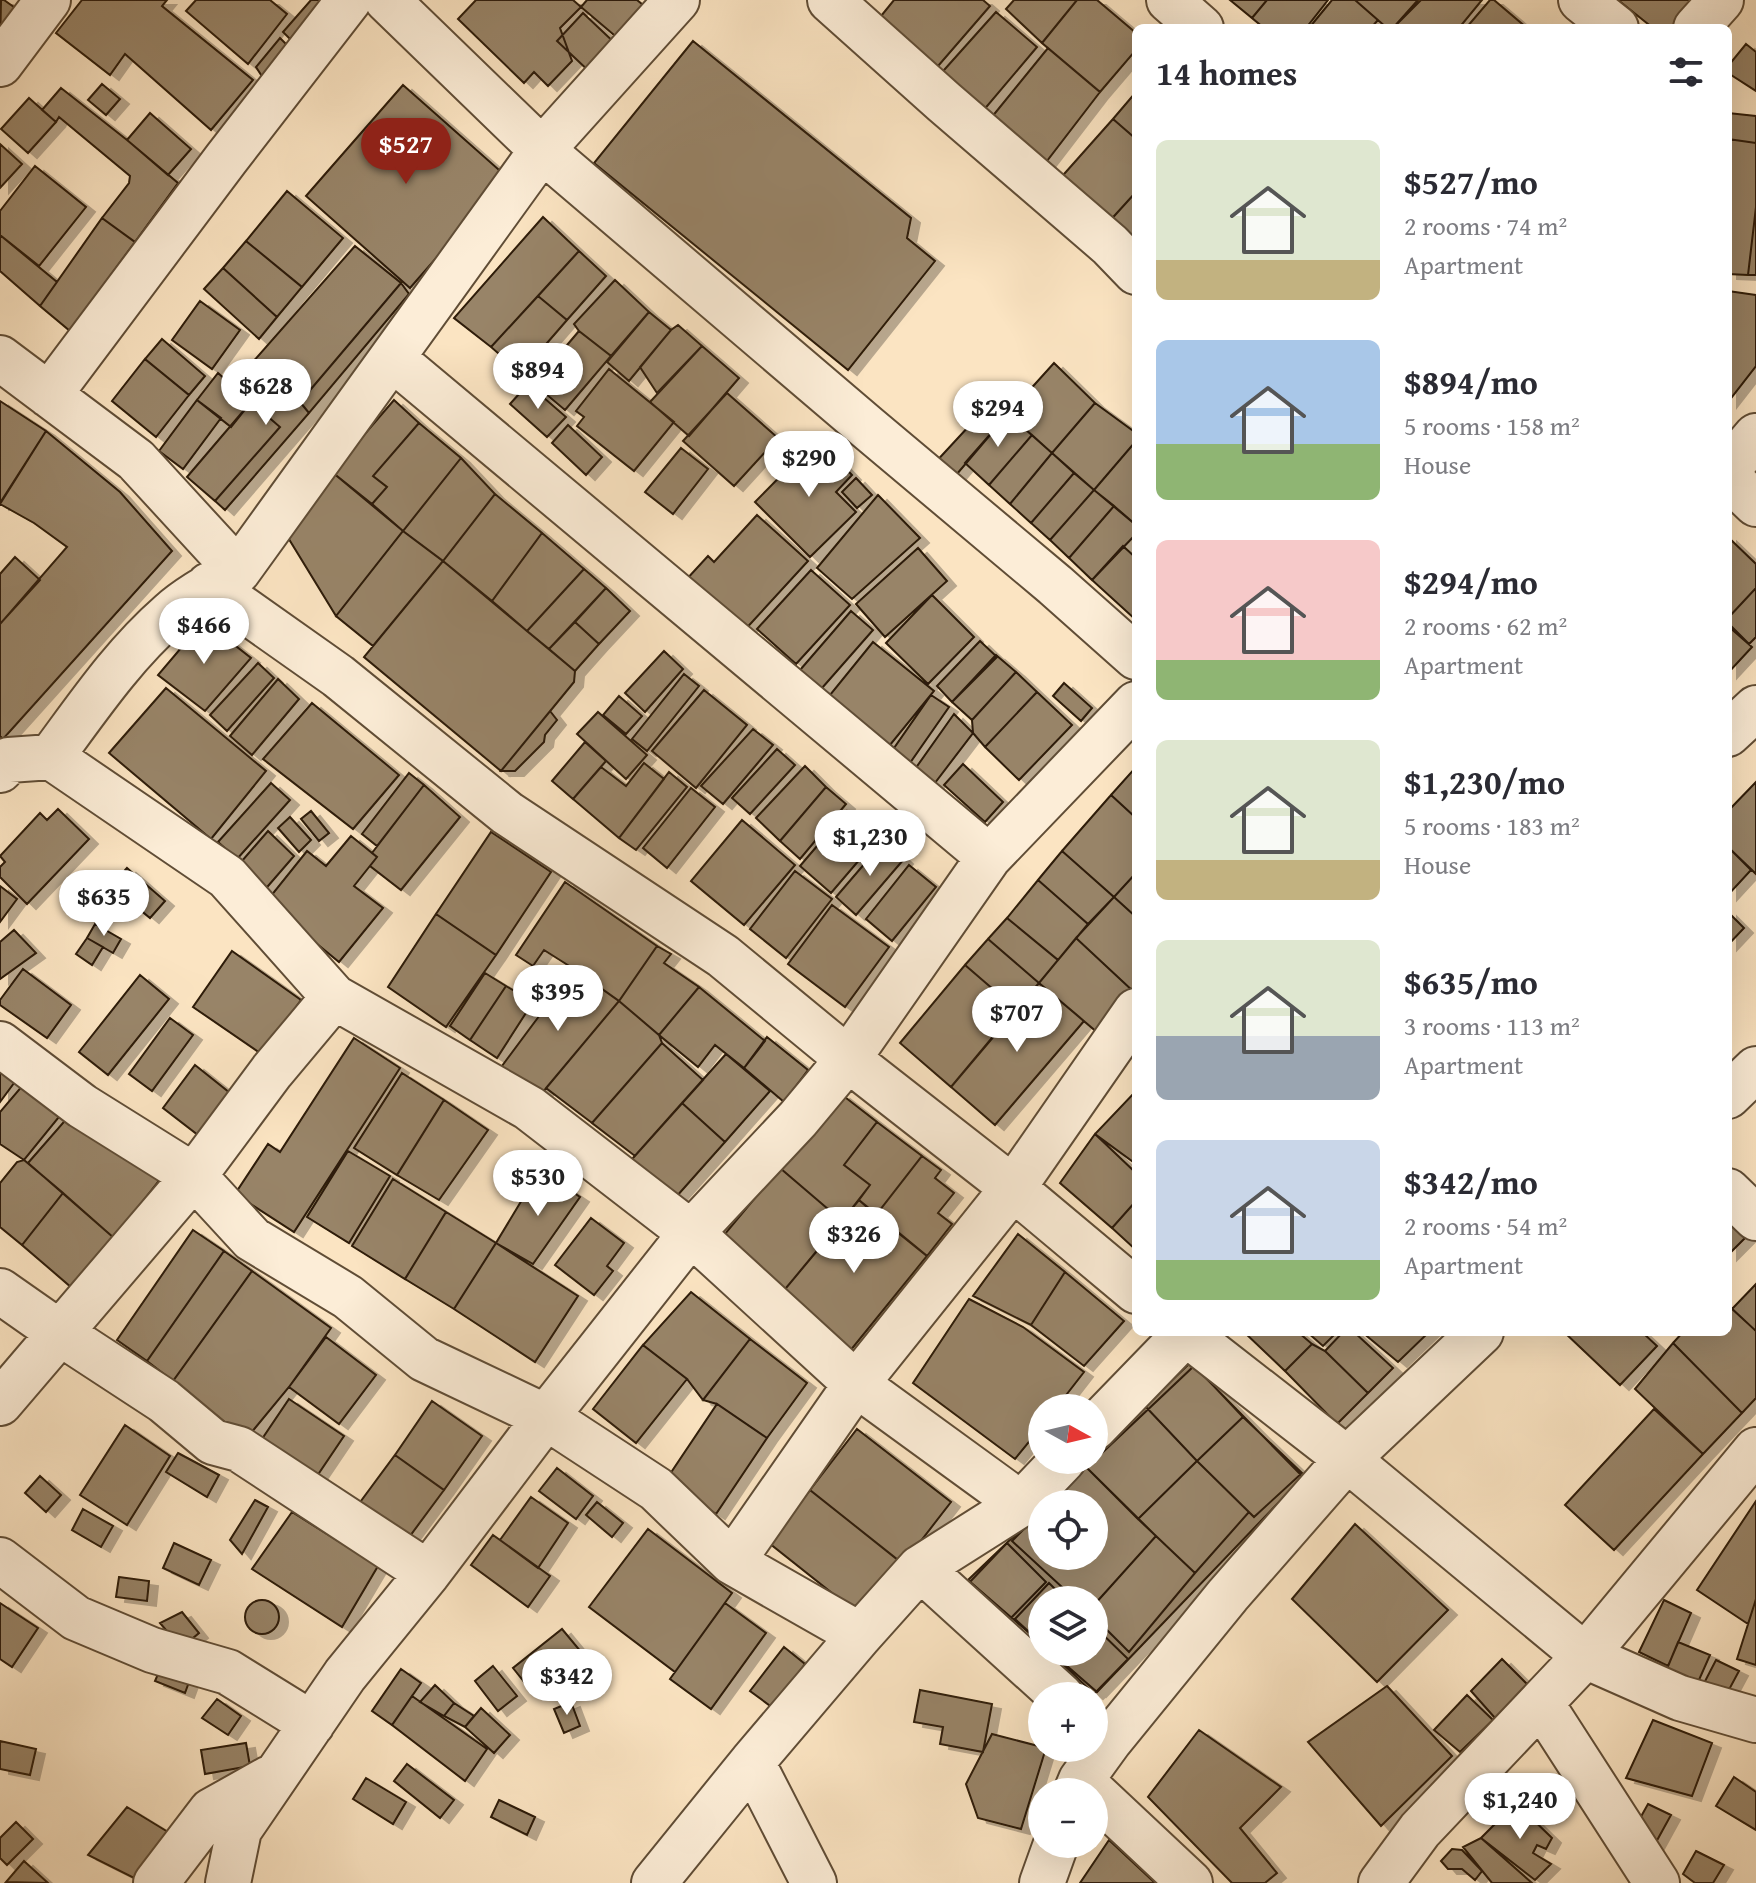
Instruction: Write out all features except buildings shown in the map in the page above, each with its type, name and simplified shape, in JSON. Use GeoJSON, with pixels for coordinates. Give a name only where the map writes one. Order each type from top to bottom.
{"type":"FeatureCollection","features":[{"type":"Feature","properties":{"kind":"street"},"geometry":{"type":"LineString","coordinates":[[0,64],[48,0]]}},
{"type":"Feature","properties":{"kind":"street"},"geometry":{"type":"LineString","coordinates":[[49,395],[349,0]]}},
{"type":"Feature","properties":{"kind":"street"},"geometry":{"type":"LineString","coordinates":[[387,0],[542,150],[1132,653]]}},
{"type":"Feature","properties":{"kind":"street"},"geometry":{"type":"LineString","coordinates":[[677,0],[542,150],[392,358],[224,578],[170,613],[119,666],[15,760],[227,877],[334,997],[529,1108],[691,1233],[856,1384],[1021,1504]]}},
{"type":"Feature","properties":{"kind":"street"},"geometry":{"type":"LineString","coordinates":[[830,0],[1110,245],[1132,268]]}},
{"type":"Feature","properties":{"kind":"street"},"geometry":{"type":"LineString","coordinates":[[1169,0],[1196,24]]}},
{"type":"Feature","properties":{"kind":"street"},"geometry":{"type":"LineString","coordinates":[[1581,0],[1611,24]]}},
{"type":"Feature","properties":{"kind":"street"},"geometry":{"type":"LineString","coordinates":[[1700,24],[1721,0]]}},
{"type":"Feature","properties":{"kind":"street"},"geometry":{"type":"LineString","coordinates":[[0,358],[136,460],[224,578],[338,676],[507,813],[723,956],[1013,1188],[1132,1288]]}},
{"type":"Feature","properties":{"kind":"street"},"geometry":{"type":"LineString","coordinates":[[392,358],[989,857]]}},
{"type":"Feature","properties":{"kind":"street"},"geometry":{"type":"LineString","coordinates":[[1732,464],[1756,436]]}},
{"type":"Feature","properties":{"kind":"street"},"geometry":{"type":"LineString","coordinates":[[1732,481],[1756,504]]}},
{"type":"Feature","properties":{"kind":"street"},"geometry":{"type":"LineString","coordinates":[[228,1883],[239,1830],[345,1675],[428,1573],[691,1233],[798,1119],[848,1059],[989,857],[1132,708]]}},
{"type":"Feature","properties":{"kind":"street"},"geometry":{"type":"LineString","coordinates":[[1732,730],[1756,708]]}},
{"type":"Feature","properties":{"kind":"street"},"geometry":{"type":"LineString","coordinates":[[0,1403],[194,1176],[272,1071],[334,997]]}},
{"type":"Feature","properties":{"kind":"street"},"geometry":{"type":"LineString","coordinates":[[732,1562],[856,1384],[1013,1188],[1132,1017]]}},
{"type":"Feature","properties":{"kind":"street"},"geometry":{"type":"LineString","coordinates":[[0,1044],[82,1106],[194,1176],[252,1239],[348,1297],[424,1359],[546,1417],[656,1489],[732,1562],[860,1635]]}},
{"type":"Feature","properties":{"kind":"street"},"geometry":{"type":"LineString","coordinates":[[1732,1092],[1756,1069]]}},
{"type":"Feature","properties":{"kind":"street"},"geometry":{"type":"LineString","coordinates":[[1732,1195],[1756,1218]]}},
{"type":"Feature","properties":{"kind":"street"},"geometry":{"type":"LineString","coordinates":[[0,1291],[164,1401],[213,1442],[239,1449],[428,1573]]}},
{"type":"Feature","properties":{"kind":"street"},"geometry":{"type":"LineString","coordinates":[[1108,1413],[1182,1336]]}},
{"type":"Feature","properties":{"kind":"street"},"geometry":{"type":"LineString","coordinates":[[1191,1336],[1347,1459],[1585,1656],[1680,1698],[1756,1720]]}},
{"type":"Feature","properties":{"kind":"street"},"geometry":{"type":"LineString","coordinates":[[1108,1725],[1347,1459],[1477,1336]]}},
{"type":"Feature","properties":{"kind":"street"},"geometry":{"type":"LineString","coordinates":[[1381,1883],[1420,1830],[1585,1656],[1756,1450]]}},
{"type":"Feature","properties":{"kind":"street"},"geometry":{"type":"LineString","coordinates":[[654,1883],[752,1762],[920,1568],[1021,1504],[1050,1474]]}},
{"type":"Feature","properties":{"kind":"street"},"geometry":{"type":"LineString","coordinates":[[0,1560],[76,1618],[152,1650],[228,1672],[312,1724]]}},
{"type":"Feature","properties":{"kind":"street"},"geometry":{"type":"LineString","coordinates":[[920,1568],[1046,1682]]}},
{"type":"Feature","properties":{"kind":"street"},"geometry":{"type":"LineString","coordinates":[[1541,1703],[1657,1883]]}},
{"type":"Feature","properties":{"kind":"street"},"geometry":{"type":"LineString","coordinates":[[752,1762],[814,1883]]}},
{"type":"Feature","properties":{"kind":"street"},"geometry":{"type":"LineString","coordinates":[[156,1883],[211,1811],[278,1774]]}},
{"type":"Feature","properties":{"kind":"street"},"geometry":{"type":"LineString","coordinates":[[1108,1809],[1190,1883]]}},
{"type":"Feature","properties":{"kind":"street"},"geometry":{"type":"LineString","coordinates":[[1042,1883],[1051,1858]]}}]}
